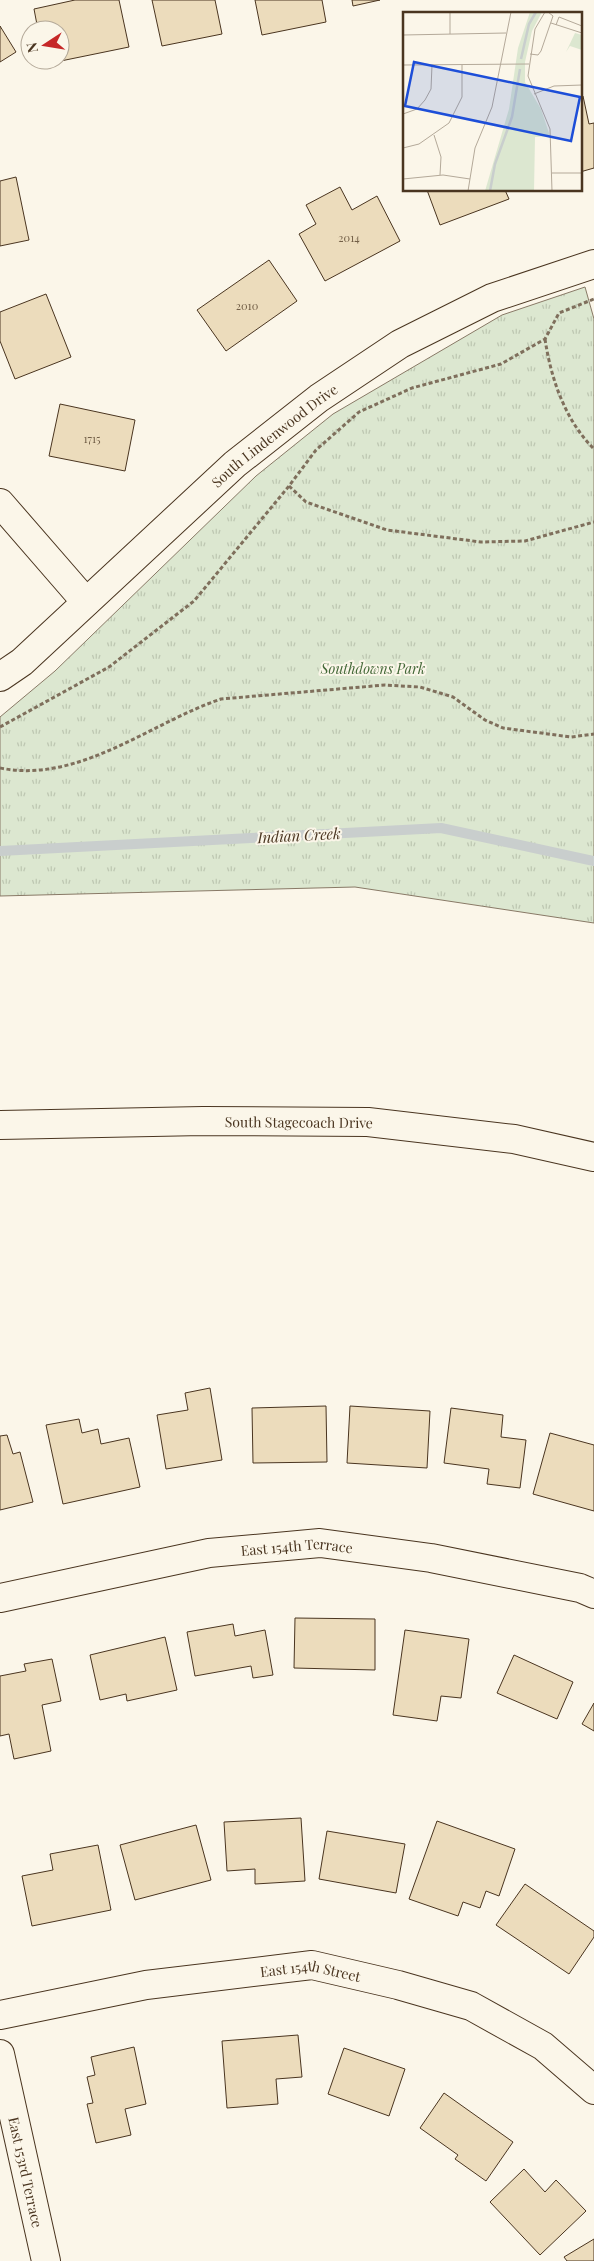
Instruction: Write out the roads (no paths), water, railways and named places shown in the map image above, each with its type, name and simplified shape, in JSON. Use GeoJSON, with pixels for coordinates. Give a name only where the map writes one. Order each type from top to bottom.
{"type":"FeatureCollection","features":[{"type":"Feature","properties":{"kind":"street","name":"South Lindenwood Drive"},"geometry":{"type":"LineString","coordinates":[[0,677],[22,662],[235,464],[318,398],[400,344],[492,298],[594,264]]}},
{"type":"Feature","properties":{"kind":"street"},"geometry":{"type":"LineString","coordinates":[[0,503],[86,602]]}},
{"type":"Feature","properties":{"kind":"street","name":"South Stagecoach Drive"},"geometry":{"type":"LineString","coordinates":[[0,1125],[203,1121],[368,1122],[514,1139],[594,1157]]}},
{"type":"Feature","properties":{"kind":"street","name":"East 154th Terrace"},"geometry":{"type":"LineString","coordinates":[[0,1598],[209,1553],[320,1542],[431,1558],[580,1588],[594,1594]]}},
{"type":"Feature","properties":{"kind":"street","name":"East 154th Street"},"geometry":{"type":"LineString","coordinates":[[0,2015],[146,1985],[312,1965],[398,1985],[471,2006],[543,2046],[594,2090]]}},
{"type":"Feature","properties":{"kind":"street","name":"East 153rd Terrace"},"geometry":{"type":"LineString","coordinates":[[0,2054],[46,2261]]}},
{"type":"Feature","properties":{"kind":"waterway","name":"Indian Creek"},"geometry":{"type":"LineString","coordinates":[[0,851],[441,828],[594,861]]}},
{"type":"Feature","properties":{"kind":"park label","name":"Southdowns Park"},"geometry":{"type":"Point","coordinates":[373,668]}}]}
